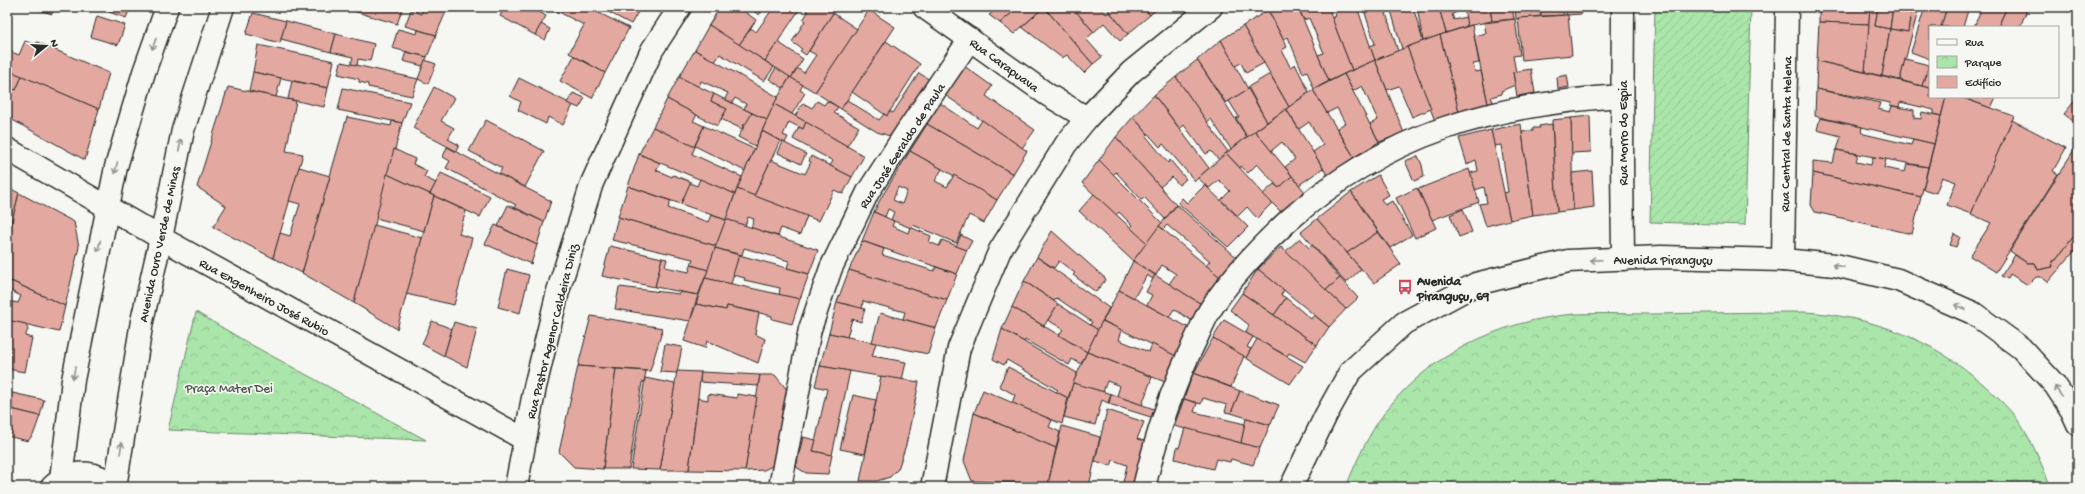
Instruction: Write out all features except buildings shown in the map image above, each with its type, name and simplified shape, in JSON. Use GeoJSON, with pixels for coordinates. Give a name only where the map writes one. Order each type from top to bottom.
{"type":"FeatureCollection","features":[{"type":"Feature","properties":{"kind":"street"},"geometry":{"type":"LineString","coordinates":[[56,483],[73,380],[109,208],[116,167],[142,80],[167,7]]}},
{"type":"Feature","properties":{"kind":"street","name":"Avenida Ouro Verde de Minas"},"geometry":{"type":"LineString","coordinates":[[115,487],[142,321],[183,130],[222,7]]}},
{"type":"Feature","properties":{"kind":"street","name":"Rua Pastor Agenor Caldeira Diniz"},"geometry":{"type":"LineString","coordinates":[[516,487],[524,439],[558,291],[592,183],[652,50],[680,7]]}},
{"type":"Feature","properties":{"kind":"street","name":"Rua Carapuava"},"geometry":{"type":"LineString","coordinates":[[924,7],[1048,95],[1087,118]]}},
{"type":"Feature","properties":{"kind":"street"},"geometry":{"type":"LineString","coordinates":[[932,487],[960,348],[1000,250],[1066,144],[1087,118],[1131,72],[1210,7]]}},
{"type":"Feature","properties":{"kind":"street","name":"Rua Morro do Espia"},"geometry":{"type":"LineString","coordinates":[[1623,7],[1622,96],[1624,259]]}},
{"type":"Feature","properties":{"kind":"street","name":"Rua Central de Santa Helena"},"geometry":{"type":"LineString","coordinates":[[1783,260],[1787,7]]}},
{"type":"Feature","properties":{"kind":"street","name":"Rua José Geraldo de Paula"},"geometry":{"type":"LineString","coordinates":[[780,487],[810,329],[831,268],[868,192],[970,39]]}},
{"type":"Feature","properties":{"kind":"street"},"geometry":{"type":"LineString","coordinates":[[1144,487],[1160,426],[1175,383],[1210,311],[1242,268],[1264,243],[1309,202],[1336,182],[1365,164],[1398,146],[1438,129],[1478,117],[1527,106],[1622,96]]}},
{"type":"Feature","properties":{"kind":"street","name":"Rua Engenheiro José Rubio"},"geometry":{"type":"LineString","coordinates":[[7,149],[161,238],[524,439]]}},
{"type":"Feature","properties":{"kind":"street","name":"Avenida Piranguçu"},"geometry":{"type":"LineString","coordinates":[[1291,487],[1326,415],[1350,372],[1404,323],[1476,284],[1568,261],[1661,257],[1783,260],[1835,265],[1898,280],[1973,313],[2021,348],[2055,385],[2072,411],[2078,424]]}},
{"type":"Feature","properties":{"kind":"street"},"geometry":{"type":"LineString","coordinates":[[56,483],[75,473],[89,472],[103,478],[115,487]]}},
{"type":"Feature","properties":{"kind":"green space"},"geometry":{"type":"Polygon","coordinates":[[[1655,7],[1751,7],[1745,225],[1650,222],[1655,7]]]}},
{"type":"Feature","properties":{"kind":"green space","name":"Praça Mater Dei"},"geometry":{"type":"Polygon","coordinates":[[[196,312],[250,344],[426,440],[168,430],[196,312]]]}},
{"type":"Feature","properties":{"kind":"green space"},"geometry":{"type":"Polygon","coordinates":[[[1806,312],[1855,319],[1901,333],[1944,354],[1964,368],[1996,396],[2017,419],[2032,443],[2051,487],[1346,487],[1369,437],[1395,399],[1416,379],[1439,361],[1491,333],[1548,317],[1576,314],[1806,312]]]}},
{"type":"Feature","properties":{"kind":"place","name":"Avenida Piranguçu, 69"},"geometry":{"type":"Point","coordinates":[1405,287]}}]}
